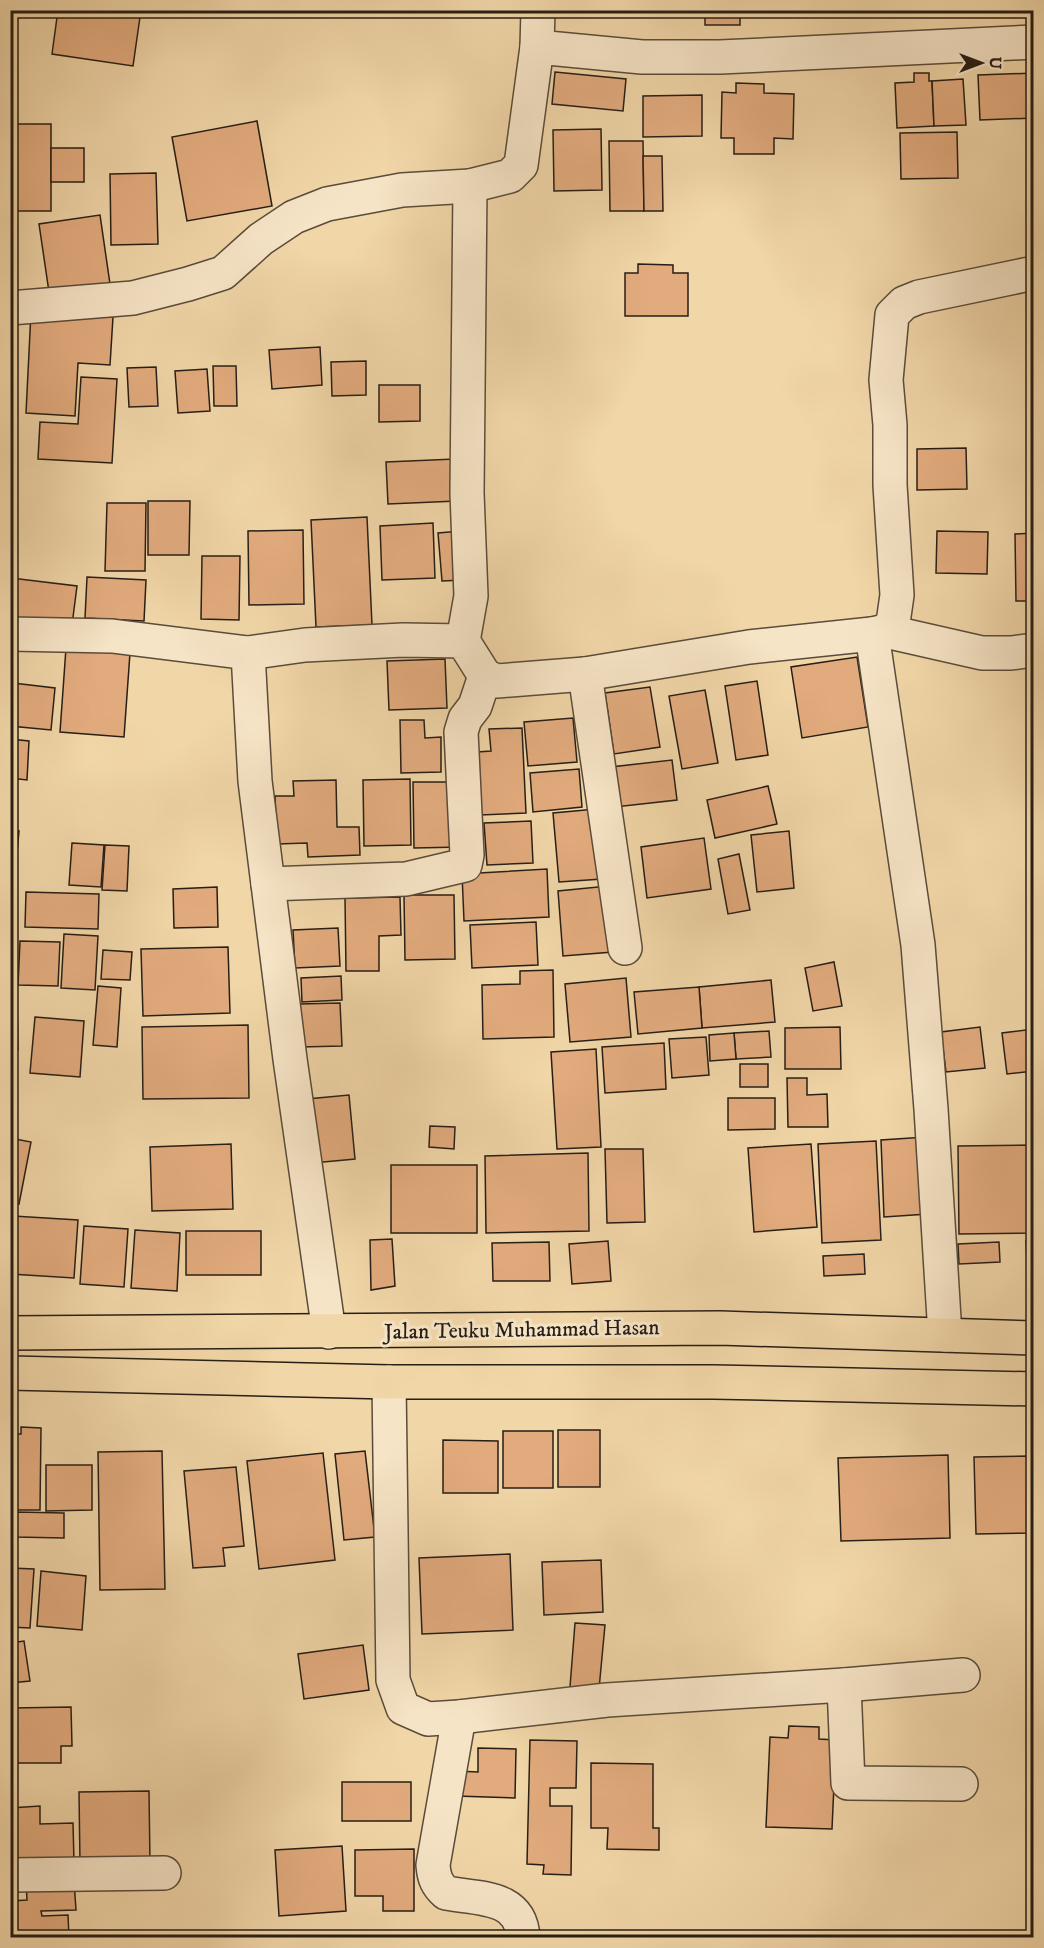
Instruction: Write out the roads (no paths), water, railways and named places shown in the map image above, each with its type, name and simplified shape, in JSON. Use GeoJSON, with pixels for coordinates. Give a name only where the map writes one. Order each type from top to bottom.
{"type":"FeatureCollection","features":[{"type":"Feature","properties":{"kind":"highway","name":"Jalan Teuku Muhammad Hasan"},"geometry":{"type":"LineString","coordinates":[[10,1333],[720,1328],[1034,1338]]}},
{"type":"Feature","properties":{"kind":"highway"},"geometry":{"type":"LineString","coordinates":[[10,1373],[389,1382],[701,1382],[1034,1389]]}},
{"type":"Feature","properties":{"kind":"street"},"geometry":{"type":"LineString","coordinates":[[10,308],[133,298],[188,284],[224,273],[261,239],[294,217],[327,204],[402,190],[470,186],[510,176],[521,165],[537,46],[538,10]]}},
{"type":"Feature","properties":{"kind":"street"},"geometry":{"type":"LineString","coordinates":[[537,46],[642,57],[709,57],[1034,42]]}},
{"type":"Feature","properties":{"kind":"street"},"geometry":{"type":"LineString","coordinates":[[470,186],[467,493],[471,596],[463,641],[485,676],[497,681],[585,674],[749,647],[879,633],[982,654],[1011,654],[1034,650]]}},
{"type":"Feature","properties":{"kind":"street"},"geometry":{"type":"LineString","coordinates":[[879,633],[893,623],[897,595],[886,380],[892,315],[904,303],[919,297],[1034,273]]}},
{"type":"Feature","properties":{"kind":"street"},"geometry":{"type":"LineString","coordinates":[[879,633],[918,945],[932,1120],[945,1335]]}},
{"type":"Feature","properties":{"kind":"street"},"geometry":{"type":"LineString","coordinates":[[10,634],[112,636],[219,648],[248,654],[305,645],[403,640],[463,641]]}},
{"type":"Feature","properties":{"kind":"street"},"geometry":{"type":"LineString","coordinates":[[248,654],[255,781],[329,1332]]}},
{"type":"Feature","properties":{"kind":"street"},"geometry":{"type":"LineString","coordinates":[[585,674],[625,948]]}},
{"type":"Feature","properties":{"kind":"street"},"geometry":{"type":"LineString","coordinates":[[268,884],[406,879],[465,865],[467,855],[461,732],[465,719],[475,706],[485,676]]}},
{"type":"Feature","properties":{"kind":"street"},"geometry":{"type":"LineString","coordinates":[[389,1382],[393,1680],[403,1708],[428,1719],[607,1700],[963,1675]]}},
{"type":"Feature","properties":{"kind":"street"},"geometry":{"type":"LineString","coordinates":[[844,1685],[848,1783],[961,1784]]}},
{"type":"Feature","properties":{"kind":"street"},"geometry":{"type":"LineString","coordinates":[[459,1717],[433,1865],[434,1878],[446,1893],[506,1904],[520,1919],[524,1938]]}},
{"type":"Feature","properties":{"kind":"street"},"geometry":{"type":"LineString","coordinates":[[10,1875],[164,1873]]}}]}
